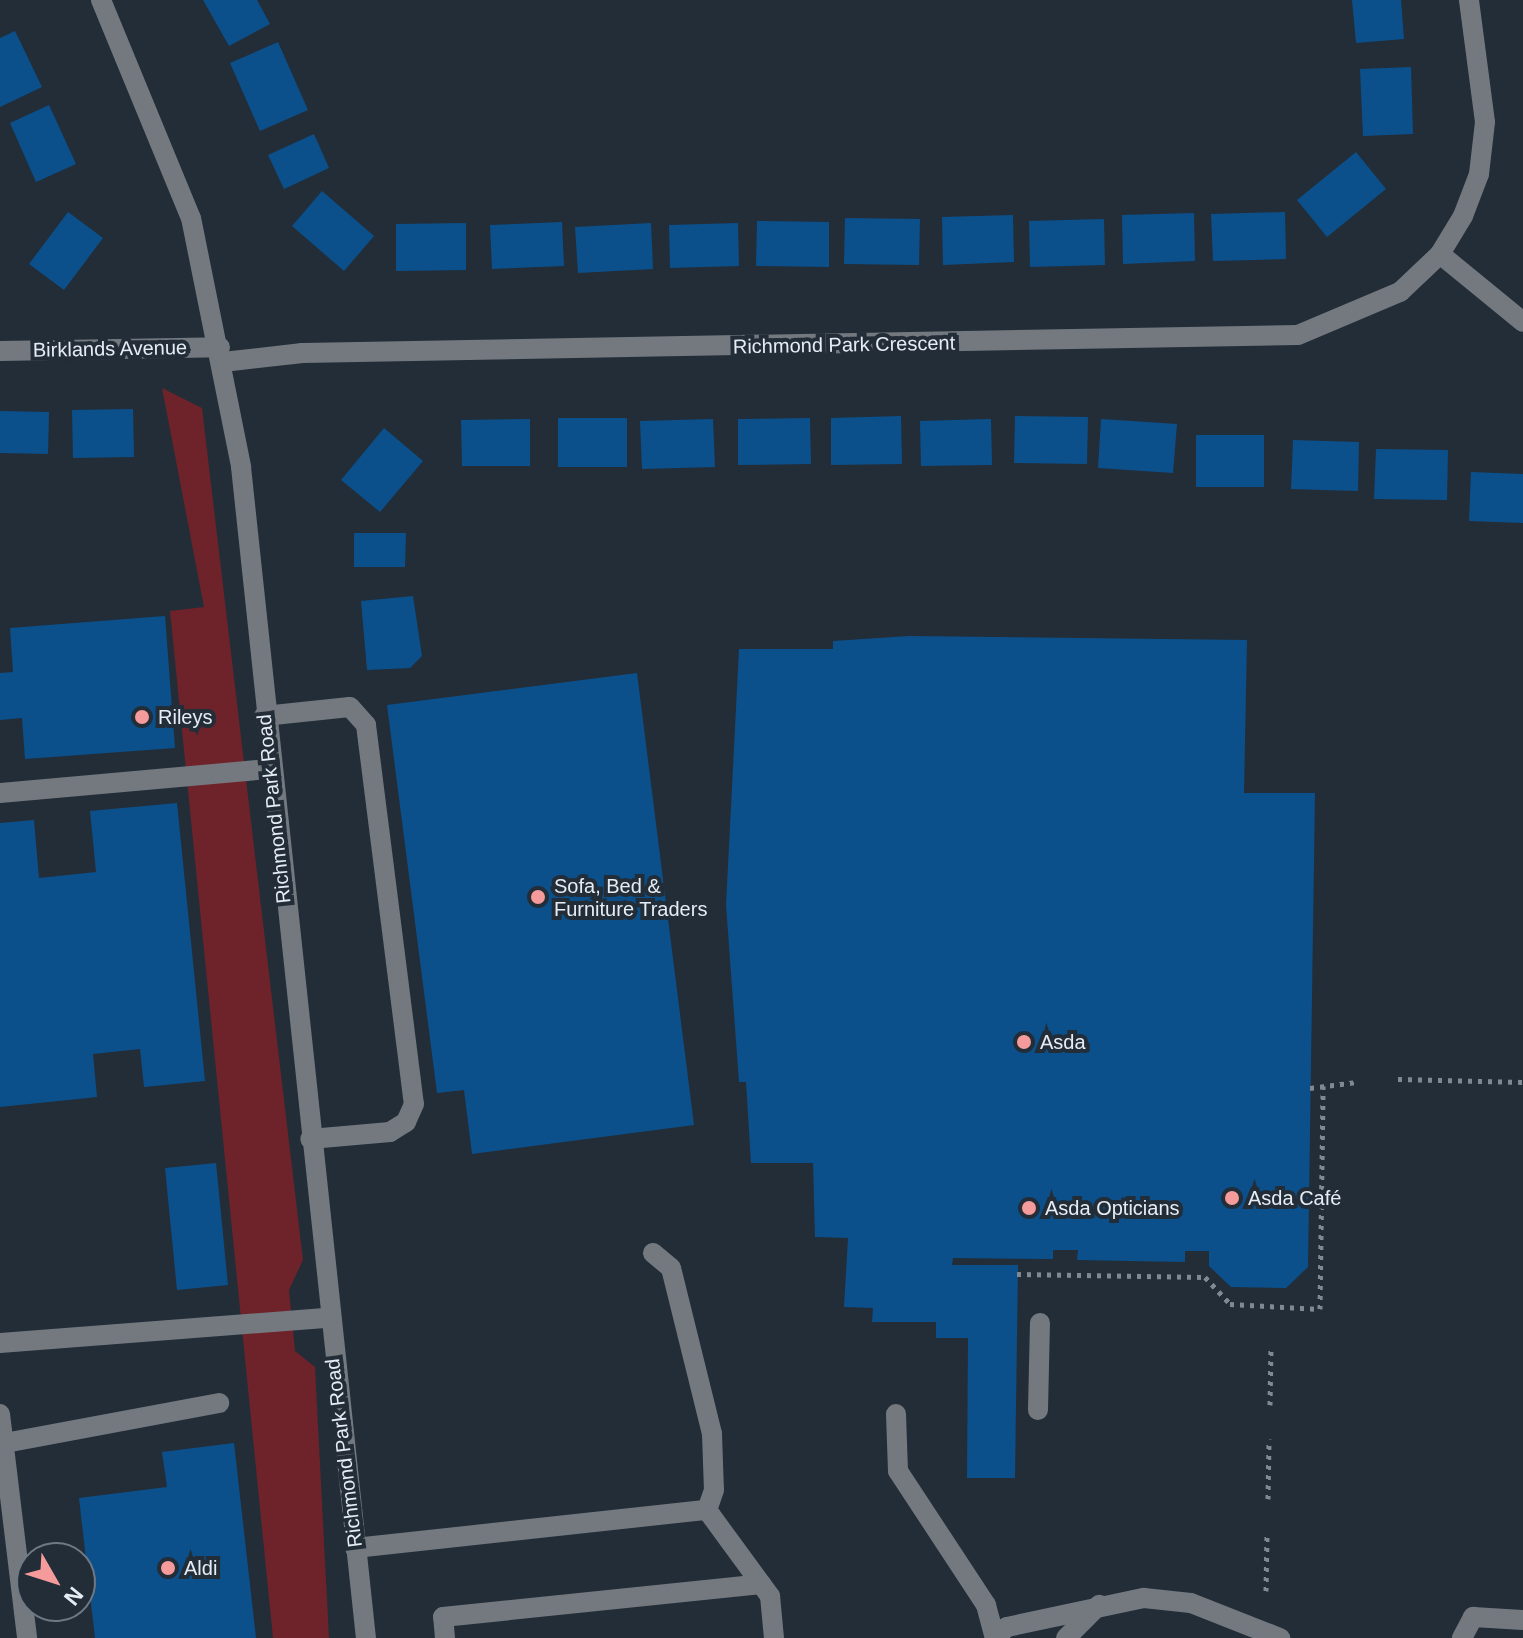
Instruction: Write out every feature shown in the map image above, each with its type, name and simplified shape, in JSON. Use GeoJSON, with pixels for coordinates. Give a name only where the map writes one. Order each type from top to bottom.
{"type":"FeatureCollection","features":[{"type":"Feature","properties":{"kind":"street","name":"Richmond Park Road"},"geometry":{"type":"LineString","coordinates":[[101,0],[191,218],[222,354],[366,1638]]}},
{"type":"Feature","properties":{"kind":"street"},"geometry":{"type":"LineString","coordinates":[[1469,0],[1485,122],[1479,174],[1440,254],[1523,322]]}},
{"type":"Feature","properties":{"kind":"street","name":"Richmond Park Crescent"},"geometry":{"type":"LineString","coordinates":[[222,354],[1298,335],[1400,292],[1440,254]]}},
{"type":"Feature","properties":{"kind":"street","name":"Birklands Avenue"},"geometry":{"type":"LineString","coordinates":[[0,351],[222,354]]}},
{"type":"Feature","properties":{"kind":"street"},"geometry":{"type":"LineString","coordinates":[[264,716],[350,707],[366,725],[414,1104],[406,1122],[390,1132],[310,1139]]}},
{"type":"Feature","properties":{"kind":"street"},"geometry":{"type":"LineString","coordinates":[[0,793],[269,769]]}},
{"type":"Feature","properties":{"kind":"street"},"geometry":{"type":"LineString","coordinates":[[653,1253],[671,1268],[712,1434],[714,1490],[707,1510]]}},
{"type":"Feature","properties":{"kind":"street"},"geometry":{"type":"LineString","coordinates":[[0,1343],[328,1318]]}},
{"type":"Feature","properties":{"kind":"street"},"geometry":{"type":"LineString","coordinates":[[1038,1410],[1040,1323]]}},
{"type":"Feature","properties":{"kind":"street"},"geometry":{"type":"LineString","coordinates":[[2,1444],[219,1403]]}},
{"type":"Feature","properties":{"kind":"street"},"geometry":{"type":"LineString","coordinates":[[0,1414],[27,1638]]}},
{"type":"Feature","properties":{"kind":"street"},"geometry":{"type":"LineString","coordinates":[[896,1414],[898,1471],[986,1605],[995,1638],[1007,1627],[1099,1605],[1144,1598],[1191,1603],[1280,1638]]}},
{"type":"Feature","properties":{"kind":"street"},"geometry":{"type":"LineString","coordinates":[[355,1548],[707,1510]]}},
{"type":"Feature","properties":{"kind":"street"},"geometry":{"type":"LineString","coordinates":[[707,1510],[770,1596],[774,1638]]}},
{"type":"Feature","properties":{"kind":"street"},"geometry":{"type":"LineString","coordinates":[[445,1638],[443,1617],[761,1584]]}},
{"type":"Feature","properties":{"kind":"street"},"geometry":{"type":"LineString","coordinates":[[1066,1638],[1099,1605]]}},
{"type":"Feature","properties":{"kind":"street"},"geometry":{"type":"LineString","coordinates":[[1462,1638],[1473,1617],[1523,1620]]}},
{"type":"Feature","properties":{"kind":"path"},"geometry":{"type":"LineString","coordinates":[[1398,1079],[1523,1082]]}},
{"type":"Feature","properties":{"kind":"path"},"geometry":{"type":"LineString","coordinates":[[1310,1088],[1357,1082]]}},
{"type":"Feature","properties":{"kind":"path"},"geometry":{"type":"LineString","coordinates":[[1017,1274],[1205,1277],[1230,1304],[1320,1309],[1323,1086]]}},
{"type":"Feature","properties":{"kind":"path"},"geometry":{"type":"LineString","coordinates":[[1270,1405],[1271,1349]]}},
{"type":"Feature","properties":{"kind":"path"},"geometry":{"type":"LineString","coordinates":[[1268,1499],[1269,1439]]}},
{"type":"Feature","properties":{"kind":"path"},"geometry":{"type":"LineString","coordinates":[[1266,1591],[1267,1534]]}},
{"type":"Feature","properties":{"kind":"shaded area"},"geometry":{"type":"Polygon","coordinates":[[[162,388],[202,408],[303,1260],[289,1290],[295,1351],[315,1367],[329,1638],[273,1638],[170,611],[204,607],[162,388]]]}},
{"type":"Feature","properties":{"kind":"building"},"geometry":{"type":"Polygon","coordinates":[[[203,0],[257,0],[270,24],[229,46],[203,0]]]}},
{"type":"Feature","properties":{"kind":"building"},"geometry":{"type":"Polygon","coordinates":[[[1352,0],[1401,0],[1404,39],[1356,43],[1352,0]]]}},
{"type":"Feature","properties":{"kind":"building"},"geometry":{"type":"Polygon","coordinates":[[[15,31],[42,87],[0,107],[0,38],[15,31]]]}},
{"type":"Feature","properties":{"kind":"building"},"geometry":{"type":"Polygon","coordinates":[[[278,42],[308,110],[260,131],[230,63],[278,42]]]}},
{"type":"Feature","properties":{"kind":"building"},"geometry":{"type":"Polygon","coordinates":[[[1411,67],[1413,134],[1363,136],[1360,69],[1411,67]]]}},
{"type":"Feature","properties":{"kind":"building"},"geometry":{"type":"Polygon","coordinates":[[[49,105],[76,164],[36,182],[10,123],[49,105]]]}},
{"type":"Feature","properties":{"kind":"building"},"geometry":{"type":"Polygon","coordinates":[[[314,134],[329,168],[284,189],[268,155],[314,134]]]}},
{"type":"Feature","properties":{"kind":"building"},"geometry":{"type":"Polygon","coordinates":[[[1356,152],[1386,189],[1327,237],[1297,200],[1356,152]]]}},
{"type":"Feature","properties":{"kind":"building"},"geometry":{"type":"Polygon","coordinates":[[[322,191],[374,236],[344,271],[292,226],[322,191]]]}},
{"type":"Feature","properties":{"kind":"building"},"geometry":{"type":"Polygon","coordinates":[[[68,212],[103,238],[64,290],[29,264],[68,212]]]}},
{"type":"Feature","properties":{"kind":"building"},"geometry":{"type":"Polygon","coordinates":[[[1285,212],[1286,259],[1213,261],[1211,214],[1285,212]]]}},
{"type":"Feature","properties":{"kind":"building"},"geometry":{"type":"Polygon","coordinates":[[[1194,213],[1195,261],[1123,264],[1122,215],[1194,213]]]}},
{"type":"Feature","properties":{"kind":"building"},"geometry":{"type":"Polygon","coordinates":[[[1013,215],[1014,262],[943,265],[942,217],[1013,215]]]}},
{"type":"Feature","properties":{"kind":"building"},"geometry":{"type":"Polygon","coordinates":[[[845,218],[920,219],[919,265],[844,264],[845,218]]]}},
{"type":"Feature","properties":{"kind":"building"},"geometry":{"type":"Polygon","coordinates":[[[1104,219],[1105,265],[1030,267],[1029,221],[1104,219]]]}},
{"type":"Feature","properties":{"kind":"building"},"geometry":{"type":"Polygon","coordinates":[[[757,221],[829,222],[829,267],[756,266],[757,221]]]}},
{"type":"Feature","properties":{"kind":"building"},"geometry":{"type":"Polygon","coordinates":[[[562,222],[564,266],[492,269],[490,225],[562,222]]]}},
{"type":"Feature","properties":{"kind":"building"},"geometry":{"type":"Polygon","coordinates":[[[466,223],[466,270],[396,271],[396,224],[466,223]]]}},
{"type":"Feature","properties":{"kind":"building"},"geometry":{"type":"Polygon","coordinates":[[[651,223],[653,269],[578,273],[575,227],[651,223]]]}},
{"type":"Feature","properties":{"kind":"building"},"geometry":{"type":"Polygon","coordinates":[[[738,223],[739,266],[670,268],[669,225],[738,223]]]}},
{"type":"Feature","properties":{"kind":"building"},"geometry":{"type":"Polygon","coordinates":[[[133,409],[134,457],[73,458],[72,410],[133,409]]]}},
{"type":"Feature","properties":{"kind":"building"},"geometry":{"type":"Polygon","coordinates":[[[0,411],[49,412],[48,454],[0,453],[0,411]]]}},
{"type":"Feature","properties":{"kind":"building"},"geometry":{"type":"Polygon","coordinates":[[[901,416],[902,464],[831,465],[831,418],[901,416]]]}},
{"type":"Feature","properties":{"kind":"building"},"geometry":{"type":"Polygon","coordinates":[[[1015,416],[1088,417],[1087,464],[1014,463],[1015,416]]]}},
{"type":"Feature","properties":{"kind":"building"},"geometry":{"type":"Polygon","coordinates":[[[558,418],[627,418],[627,467],[558,467],[558,418]]]}},
{"type":"Feature","properties":{"kind":"building"},"geometry":{"type":"Polygon","coordinates":[[[810,418],[811,464],[738,465],[738,419],[810,418]]]}},
{"type":"Feature","properties":{"kind":"building"},"geometry":{"type":"Polygon","coordinates":[[[530,419],[530,466],[462,466],[461,420],[530,419]]]}},
{"type":"Feature","properties":{"kind":"building"},"geometry":{"type":"Polygon","coordinates":[[[713,419],[715,467],[642,469],[640,421],[713,419]]]}},
{"type":"Feature","properties":{"kind":"building"},"geometry":{"type":"Polygon","coordinates":[[[991,419],[992,465],[921,466],[920,421],[991,419]]]}},
{"type":"Feature","properties":{"kind":"building"},"geometry":{"type":"Polygon","coordinates":[[[1101,419],[1177,424],[1173,473],[1098,468],[1101,419]]]}},
{"type":"Feature","properties":{"kind":"building"},"geometry":{"type":"Polygon","coordinates":[[[384,428],[423,461],[380,512],[341,480],[384,428]]]}},
{"type":"Feature","properties":{"kind":"building"},"geometry":{"type":"Polygon","coordinates":[[[1196,435],[1264,435],[1264,487],[1196,487],[1196,435]]]}},
{"type":"Feature","properties":{"kind":"building"},"geometry":{"type":"Polygon","coordinates":[[[1293,440],[1359,442],[1358,491],[1291,489],[1293,440]]]}},
{"type":"Feature","properties":{"kind":"building"},"geometry":{"type":"Polygon","coordinates":[[[1376,449],[1448,450],[1447,500],[1374,499],[1376,449]]]}},
{"type":"Feature","properties":{"kind":"building"},"geometry":{"type":"Polygon","coordinates":[[[1471,472],[1523,474],[1523,523],[1469,521],[1471,472]]]}},
{"type":"Feature","properties":{"kind":"building"},"geometry":{"type":"Polygon","coordinates":[[[354,533],[406,533],[405,567],[354,567],[354,533]]]}},
{"type":"Feature","properties":{"kind":"building"},"geometry":{"type":"Polygon","coordinates":[[[413,596],[422,656],[410,668],[367,670],[361,601],[413,596]]]}},
{"type":"Feature","properties":{"kind":"building"},"geometry":{"type":"Polygon","coordinates":[[[165,616],[175,748],[25,759],[22,718],[0,720],[0,673],[13,672],[10,628],[165,616]]]}},
{"type":"Feature","properties":{"kind":"building","name":"Asda"},"geometry":{"type":"Polygon","coordinates":[[[909,636],[1247,640],[1244,793],[1315,793],[1308,1267],[1286,1288],[1231,1287],[1209,1266],[1209,1251],[1185,1251],[1185,1262],[1077,1260],[1078,1250],[1053,1250],[1053,1259],[953,1258],[952,1265],[1018,1265],[1015,1478],[967,1478],[968,1338],[936,1338],[936,1322],[872,1322],[873,1308],[844,1307],[848,1238],[815,1237],[813,1163],[751,1163],[746,1082],[739,1082],[726,905],[739,649],[833,649],[833,641],[909,636]]]}},
{"type":"Feature","properties":{"kind":"building","name":"Sofa, Bed & Furniture Traders"},"geometry":{"type":"Polygon","coordinates":[[[637,673],[694,1125],[472,1154],[464,1090],[437,1093],[387,705],[637,673]]]}},
{"type":"Feature","properties":{"kind":"building"},"geometry":{"type":"Polygon","coordinates":[[[177,803],[205,1081],[144,1087],[140,1049],[93,1054],[97,1097],[0,1107],[0,823],[34,820],[39,878],[96,872],[90,811],[177,803]]]}},
{"type":"Feature","properties":{"kind":"building"},"geometry":{"type":"Polygon","coordinates":[[[216,1163],[228,1285],[177,1290],[165,1168],[216,1163]]]}},
{"type":"Feature","properties":{"kind":"building","name":"Aldi"},"geometry":{"type":"Polygon","coordinates":[[[234,1443],[256,1638],[95,1638],[96,1542],[84,1542],[79,1498],[167,1487],[162,1452],[234,1443]]]}},
{"type":"Feature","properties":{"kind":"place","name":"Rileys"},"geometry":{"type":"Point","coordinates":[142,717]}},
{"type":"Feature","properties":{"kind":"place","name":"Sofa, Bed & Furniture Traders"},"geometry":{"type":"Point","coordinates":[538,897]}},
{"type":"Feature","properties":{"kind":"place","name":"Asda"},"geometry":{"type":"Point","coordinates":[1024,1042]}},
{"type":"Feature","properties":{"kind":"place","name":"Asda Café"},"geometry":{"type":"Point","coordinates":[1232,1198]}},
{"type":"Feature","properties":{"kind":"place","name":"Asda Opticians"},"geometry":{"type":"Point","coordinates":[1029,1208]}},
{"type":"Feature","properties":{"kind":"place","name":"Aldi"},"geometry":{"type":"Point","coordinates":[168,1568]}}]}
